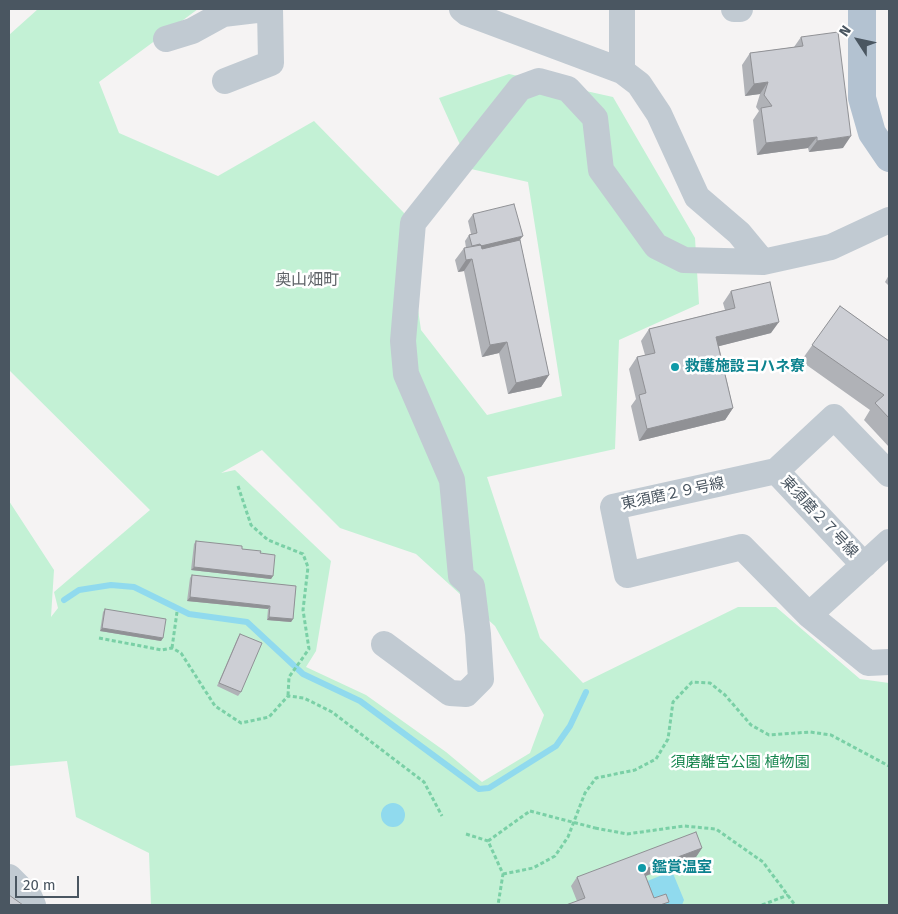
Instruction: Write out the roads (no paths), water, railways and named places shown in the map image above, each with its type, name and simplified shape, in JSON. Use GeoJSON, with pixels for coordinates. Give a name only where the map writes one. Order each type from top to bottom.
{"type":"FeatureCollection","features":[{"type":"Feature","properties":{"kind":"main road"},"geometry":{"type":"LineString","coordinates":[[862,9],[862,98],[872,134],[889,158]]}},
{"type":"Feature","properties":{"kind":"street"},"geometry":{"type":"LineString","coordinates":[[166,39],[192,32],[223,14],[265,9]]}},
{"type":"Feature","properties":{"kind":"street"},"geometry":{"type":"LineString","coordinates":[[225,81],[271,62],[270,9]]}},
{"type":"Feature","properties":{"kind":"street"},"geometry":{"type":"LineString","coordinates":[[462,9],[467,13],[622,72],[639,84],[659,114],[697,197],[739,233],[763,262]]}},
{"type":"Feature","properties":{"kind":"street"},"geometry":{"type":"LineString","coordinates":[[622,9],[622,72]]}},
{"type":"Feature","properties":{"kind":"street"},"geometry":{"type":"LineString","coordinates":[[734,9],[740,9]]}},
{"type":"Feature","properties":{"kind":"street"},"geometry":{"type":"LineString","coordinates":[[384,644],[450,693],[466,694],[480,680],[478,634],[472,586],[461,576],[452,480],[406,374],[403,341],[413,223],[520,88],[539,81],[568,88],[595,118],[601,170],[656,246],[684,260],[763,262],[831,247],[889,220]]}},
{"type":"Feature","properties":{"kind":"street","name":"東須磨２７号線"},"geometry":{"type":"LineString","coordinates":[[889,474],[834,417],[776,472],[864,565],[889,542]]}},
{"type":"Feature","properties":{"kind":"street","name":"東須磨２９号線"},"geometry":{"type":"LineString","coordinates":[[776,472],[613,507],[627,575],[742,547],[809,615]]}},
{"type":"Feature","properties":{"kind":"street"},"geometry":{"type":"LineString","coordinates":[[864,565],[809,615],[879,663],[889,643]]}},
{"type":"Feature","properties":{"kind":"street"},"geometry":{"type":"LineString","coordinates":[[9,877],[30,898],[33,905]]}},
{"type":"Feature","properties":{"kind":"water"},"geometry":{"type":"Polygon","coordinates":[[[393,803],[402,806],[405,815],[402,824],[393,827],[384,824],[381,815],[384,806],[393,803]]]}},
{"type":"Feature","properties":{"kind":"water"},"geometry":{"type":"Polygon","coordinates":[[[672,871],[684,900],[682,905],[663,905],[654,902],[645,882],[672,871]]]}},
{"type":"Feature","properties":{"kind":"waterway"},"geometry":{"type":"LineString","coordinates":[[64,600],[79,590],[111,585],[134,587],[189,614],[247,622],[303,674],[360,701],[479,789],[489,788],[556,746],[570,726],[586,692]]}},
{"type":"Feature","properties":{"kind":"place","name":"救護施設ヨハネ寮"},"geometry":{"type":"Point","coordinates":[675,367]}},
{"type":"Feature","properties":{"kind":"place","name":"鑑賞温室"},"geometry":{"type":"Point","coordinates":[642,868]}},
{"type":"Feature","properties":{"kind":"district","name":"奥山畑町"},"geometry":{"type":"Point","coordinates":[307,281]}},
{"type":"Feature","properties":{"kind":"park label","name":"須磨離宮公園 植物園"},"geometry":{"type":"Point","coordinates":[740,763]}}]}
